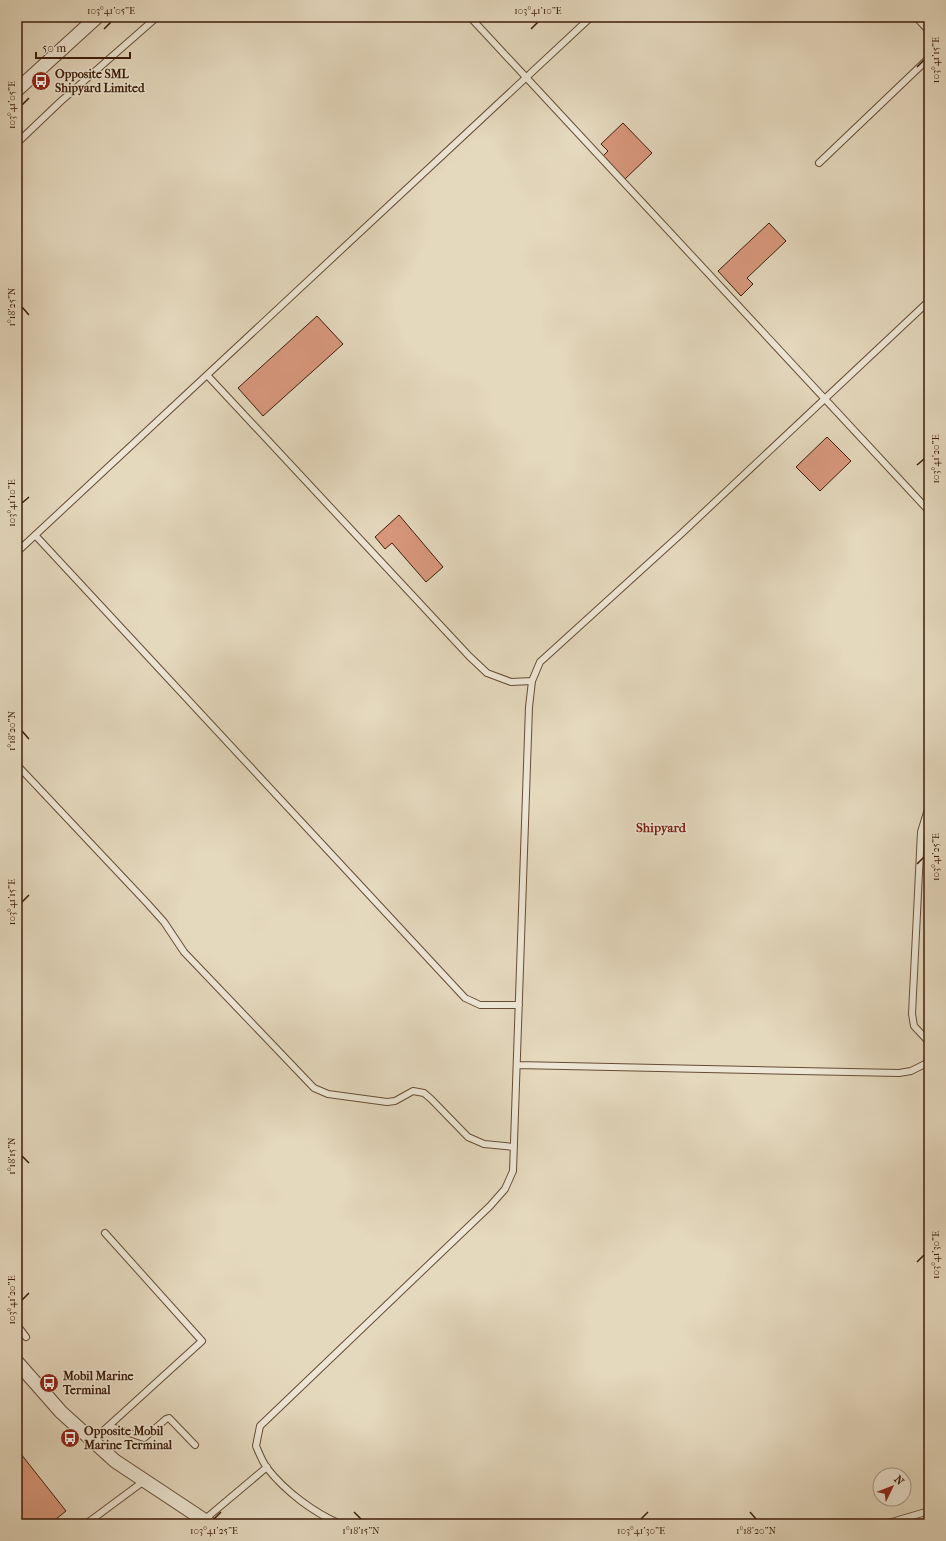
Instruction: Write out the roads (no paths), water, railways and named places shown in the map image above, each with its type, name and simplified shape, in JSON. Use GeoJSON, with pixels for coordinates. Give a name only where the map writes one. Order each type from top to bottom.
{"type":"FeatureCollection","features":[{"type":"Feature","properties":{"kind":"street"},"geometry":{"type":"LineString","coordinates":[[17,90],[97,17]]}},
{"type":"Feature","properties":{"kind":"street"},"geometry":{"type":"LineString","coordinates":[[17,1362],[61,1412],[115,1461],[204,1523]]}},
{"type":"Feature","properties":{"kind":"lane"},"geometry":{"type":"LineString","coordinates":[[17,143],[60,102],[157,17]]}},
{"type":"Feature","properties":{"kind":"lane"},"geometry":{"type":"LineString","coordinates":[[470,17],[929,511]]}},
{"type":"Feature","properties":{"kind":"lane"},"geometry":{"type":"LineString","coordinates":[[17,552],[591,17]]}},
{"type":"Feature","properties":{"kind":"lane"},"geometry":{"type":"LineString","coordinates":[[916,17],[929,31]]}},
{"type":"Feature","properties":{"kind":"lane"},"geometry":{"type":"LineString","coordinates":[[819,163],[929,58]]}},
{"type":"Feature","properties":{"kind":"lane"},"geometry":{"type":"LineString","coordinates":[[340,1524],[326,1518],[297,1498],[266,1467],[256,1446],[260,1426],[490,1206],[505,1189],[513,1171],[529,707],[532,681],[540,662],[682,533],[929,301]]}},
{"type":"Feature","properties":{"kind":"lane"},"geometry":{"type":"LineString","coordinates":[[206,375],[469,656],[487,673],[511,682],[532,681]]}},
{"type":"Feature","properties":{"kind":"lane"},"geometry":{"type":"LineString","coordinates":[[35,535],[465,998],[480,1006],[519,1005]]}},
{"type":"Feature","properties":{"kind":"lane"},"geometry":{"type":"LineString","coordinates":[[17,765],[164,922],[184,952],[314,1088],[328,1094],[387,1102],[395,1101],[413,1091],[424,1093],[468,1137],[484,1144],[514,1147]]}},
{"type":"Feature","properties":{"kind":"lane"},"geometry":{"type":"LineString","coordinates":[[929,806],[921,832],[912,1014],[914,1026],[929,1042]]}},
{"type":"Feature","properties":{"kind":"lane"},"geometry":{"type":"LineString","coordinates":[[517,1065],[899,1073],[911,1071],[929,1062]]}},
{"type":"Feature","properties":{"kind":"lane"},"geometry":{"type":"LineString","coordinates":[[92,1441],[202,1341],[105,1232]]}},
{"type":"Feature","properties":{"kind":"lane"},"geometry":{"type":"LineString","coordinates":[[17,1325],[26,1337]]}},
{"type":"Feature","properties":{"kind":"lane"},"geometry":{"type":"LineString","coordinates":[[109,1426],[144,1438],[169,1418],[195,1445]]}},
{"type":"Feature","properties":{"kind":"lane"},"geometry":{"type":"LineString","coordinates":[[204,1523],[266,1467]]}},
{"type":"Feature","properties":{"kind":"lane"},"geometry":{"type":"LineString","coordinates":[[86,1524],[144,1480]]}},
{"type":"Feature","properties":{"kind":"lane"},"geometry":{"type":"LineString","coordinates":[[885,1524],[929,1511]]}},
{"type":"Feature","properties":{"kind":"place","name":"Opposite SML Shipyard Limited"},"geometry":{"type":"Point","coordinates":[41,81]}},
{"type":"Feature","properties":{"kind":"place","name":"Mobil Marine Terminal"},"geometry":{"type":"Point","coordinates":[49,1383]}},
{"type":"Feature","properties":{"kind":"place","name":"Opposite Mobil Marine Terminal"},"geometry":{"type":"Point","coordinates":[70,1438]}},
{"type":"Feature","properties":{"kind":"district","name":"Shipyard"},"geometry":{"type":"Point","coordinates":[661,827]}}]}
